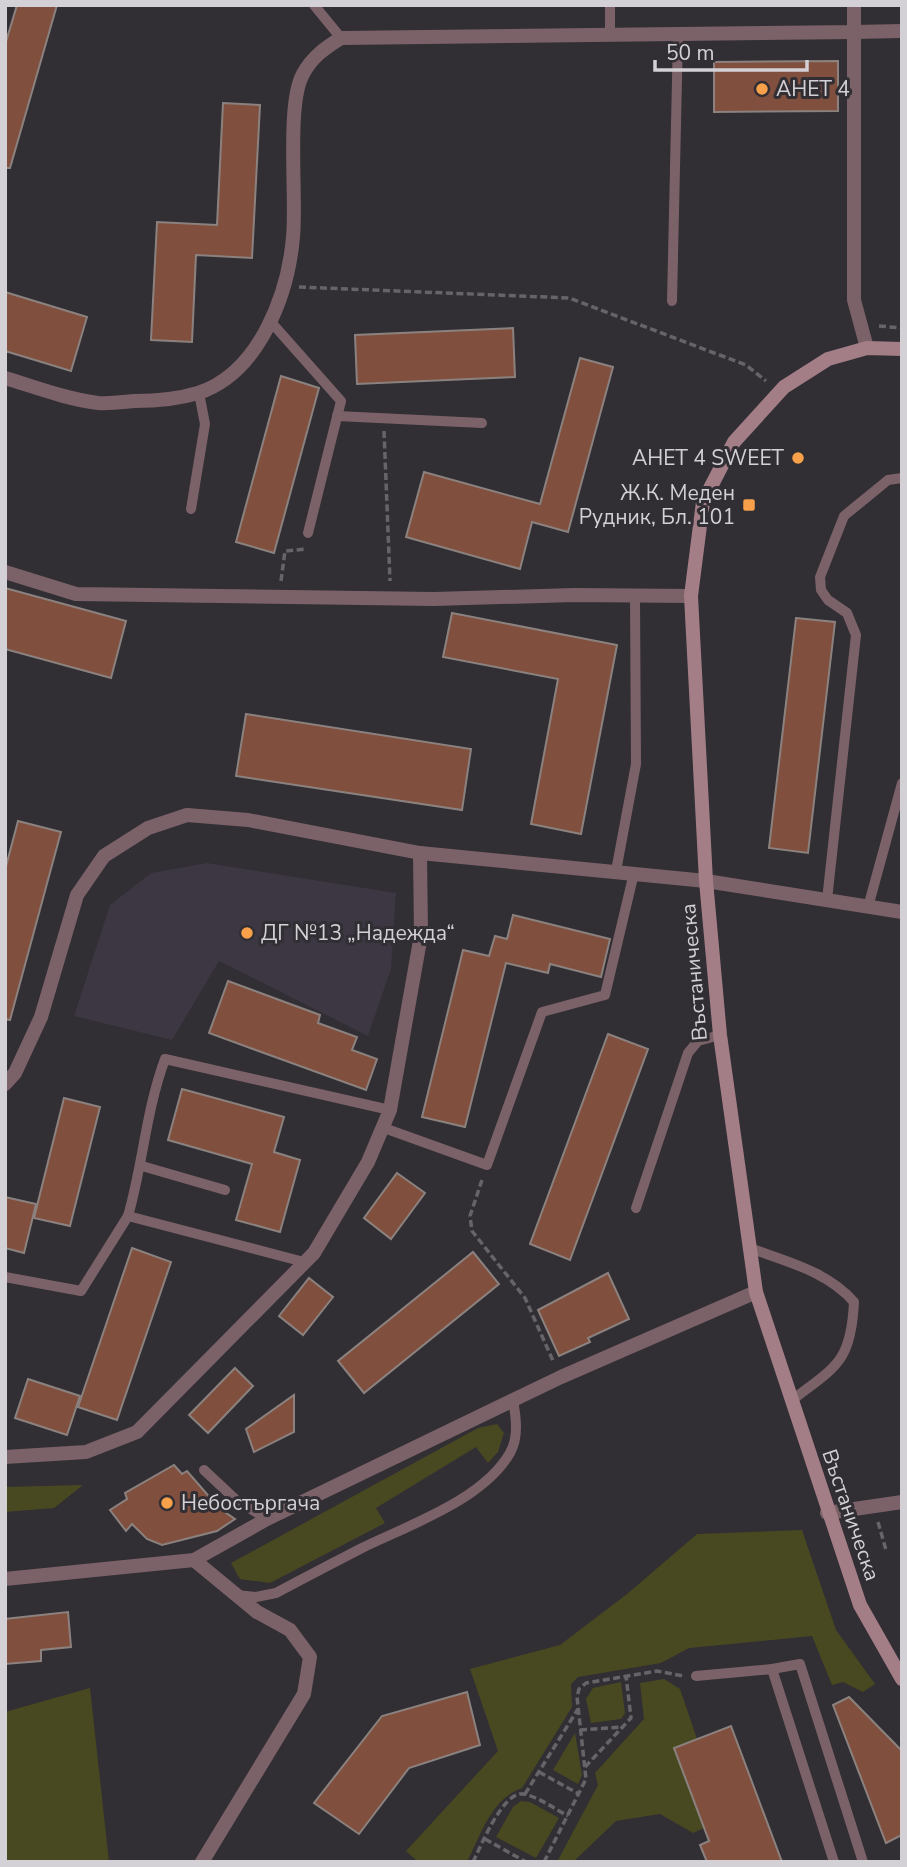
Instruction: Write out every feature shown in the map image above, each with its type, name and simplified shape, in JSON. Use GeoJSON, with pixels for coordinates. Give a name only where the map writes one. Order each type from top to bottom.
{"type":"FeatureCollection","features":[{"type":"Feature","properties":{"kind":"main road","name":"Въстаническа"},"geometry":{"type":"LineString","coordinates":[[902,349],[867,348],[828,359],[779,392],[734,442],[703,502],[691,596],[706,881],[720,1035],[756,1292],[827,1513],[860,1605],[902,1679]]}},
{"type":"Feature","properties":{"kind":"street"},"geometry":{"type":"LineString","coordinates":[[854,5],[854,300],[867,348]]}},
{"type":"Feature","properties":{"kind":"street"},"geometry":{"type":"LineString","coordinates":[[5,378],[99,403],[159,401],[200,393],[250,356],[271,322],[283,287],[293,239],[296,101],[302,75],[318,52],[341,38],[902,32]]}},
{"type":"Feature","properties":{"kind":"street"},"geometry":{"type":"LineString","coordinates":[[5,572],[76,594],[391,598],[691,596]]}},
{"type":"Feature","properties":{"kind":"street"},"geometry":{"type":"LineString","coordinates":[[5,1084],[15,1073],[40,1017],[77,895],[104,856],[148,828],[187,815],[248,820],[421,853],[706,881],[902,912]]}},
{"type":"Feature","properties":{"kind":"street"},"geometry":{"type":"LineString","coordinates":[[5,1457],[86,1451],[137,1432],[314,1253],[368,1162],[390,1110],[421,935],[421,853]]}},
{"type":"Feature","properties":{"kind":"street"},"geometry":{"type":"LineString","coordinates":[[5,1579],[194,1560],[267,1519],[561,1377],[756,1292]]}},
{"type":"Feature","properties":{"kind":"street"},"geometry":{"type":"LineString","coordinates":[[827,1513],[902,1502]]}},
{"type":"Feature","properties":{"kind":"street"},"geometry":{"type":"LineString","coordinates":[[194,1560],[257,1612],[290,1630],[310,1657],[304,1694],[202,1862]]}},
{"type":"Feature","properties":{"kind":"lane"},"geometry":{"type":"LineString","coordinates":[[314,5],[341,38]]}},
{"type":"Feature","properties":{"kind":"lane"},"geometry":{"type":"LineString","coordinates":[[610,5],[610,36]]}},
{"type":"Feature","properties":{"kind":"lane"},"geometry":{"type":"LineString","coordinates":[[672,301],[678,35]]}},
{"type":"Feature","properties":{"kind":"lane"},"geometry":{"type":"LineString","coordinates":[[271,322],[341,401],[308,533]]}},
{"type":"Feature","properties":{"kind":"lane"},"geometry":{"type":"LineString","coordinates":[[191,509],[205,424],[200,393]]}},
{"type":"Feature","properties":{"kind":"lane"},"geometry":{"type":"LineString","coordinates":[[337,416],[482,423]]}},
{"type":"Feature","properties":{"kind":"lane"},"geometry":{"type":"LineString","coordinates":[[827,900],[856,635],[847,613],[828,600],[821,590],[820,577],[844,516],[888,480],[902,478]]}},
{"type":"Feature","properties":{"kind":"lane"},"geometry":{"type":"LineString","coordinates":[[616,871],[636,764],[635,597]]}},
{"type":"Feature","properties":{"kind":"lane"},"geometry":{"type":"LineString","coordinates":[[868,907],[902,783]]}},
{"type":"Feature","properties":{"kind":"lane"},"geometry":{"type":"LineString","coordinates":[[384,1128],[486,1165],[542,1013],[605,995],[634,873]]}},
{"type":"Feature","properties":{"kind":"lane"},"geometry":{"type":"LineString","coordinates":[[636,1208],[688,1053],[698,1041],[720,1035]]}},
{"type":"Feature","properties":{"kind":"lane"},"geometry":{"type":"LineString","coordinates":[[5,1277],[81,1291],[128,1216],[142,1166],[156,1085],[165,1059],[390,1110]]}},
{"type":"Feature","properties":{"kind":"lane"},"geometry":{"type":"LineString","coordinates":[[142,1166],[225,1190]]}},
{"type":"Feature","properties":{"kind":"lane"},"geometry":{"type":"LineString","coordinates":[[128,1216],[304,1262]]}},
{"type":"Feature","properties":{"kind":"lane"},"geometry":{"type":"LineString","coordinates":[[750,1248],[812,1271],[841,1287],[854,1301],[852,1336],[837,1365],[791,1401]]}},
{"type":"Feature","properties":{"kind":"lane"},"geometry":{"type":"LineString","coordinates":[[234,1594],[256,1597],[276,1593],[441,1510],[479,1486],[498,1470],[512,1450],[517,1426],[513,1400]]}},
{"type":"Feature","properties":{"kind":"lane"},"geometry":{"type":"LineString","coordinates":[[204,1470],[236,1500],[267,1519]]}},
{"type":"Feature","properties":{"kind":"lane"},"geometry":{"type":"LineString","coordinates":[[696,1676],[800,1664],[863,1862]]}},
{"type":"Feature","properties":{"kind":"lane"},"geometry":{"type":"LineString","coordinates":[[772,1669],[834,1862]]}},
{"type":"Feature","properties":{"kind":"path"},"geometry":{"type":"LineString","coordinates":[[283,287],[569,298],[746,365],[779,392]]}},
{"type":"Feature","properties":{"kind":"path"},"geometry":{"type":"LineString","coordinates":[[862,328],[902,328]]}},
{"type":"Feature","properties":{"kind":"path"},"geometry":{"type":"LineString","coordinates":[[383,419],[391,598]]}},
{"type":"Feature","properties":{"kind":"path"},"geometry":{"type":"LineString","coordinates":[[280,597],[285,551],[306,550],[308,533]]}},
{"type":"Feature","properties":{"kind":"path"},"geometry":{"type":"LineString","coordinates":[[486,1165],[470,1216],[472,1231],[525,1298],[561,1377]]}},
{"type":"Feature","properties":{"kind":"path"},"geometry":{"type":"LineString","coordinates":[[873,1506],[886,1550]]}},
{"type":"Feature","properties":{"kind":"path"},"geometry":{"type":"LineString","coordinates":[[544,1862],[586,1779],[578,1709],[579,1689],[586,1684],[657,1671],[696,1676]]}},
{"type":"Feature","properties":{"kind":"path"},"geometry":{"type":"LineString","coordinates":[[585,1767],[631,1718],[626,1676]]}},
{"type":"Feature","properties":{"kind":"path"},"geometry":{"type":"LineString","coordinates":[[526,1794],[578,1709]]}},
{"type":"Feature","properties":{"kind":"path"},"geometry":{"type":"LineString","coordinates":[[580,1730],[623,1727]]}},
{"type":"Feature","properties":{"kind":"path"},"geometry":{"type":"LineString","coordinates":[[539,1772],[579,1794]]}},
{"type":"Feature","properties":{"kind":"path"},"geometry":{"type":"LineString","coordinates":[[472,1862],[505,1802],[515,1794],[526,1794],[568,1816]]}},
{"type":"Feature","properties":{"kind":"path"},"geometry":{"type":"LineString","coordinates":[[485,1839],[526,1862]]}},
{"type":"Feature","properties":{"kind":"shaded area","name":"ДГ №13 „Надежда“"},"geometry":{"type":"Polygon","coordinates":[[[207,863],[396,893],[391,969],[368,1036],[219,961],[172,1040],[74,1016],[110,905],[151,873],[207,863]]]}},
{"type":"Feature","properties":{"kind":"shaded area"},"geometry":{"type":"Polygon","coordinates":[[[497,1424],[504,1433],[498,1452],[488,1463],[476,1447],[376,1508],[385,1523],[270,1583],[240,1579],[231,1563],[478,1428],[497,1424]]]}},
{"type":"Feature","properties":{"kind":"shaded area"},"geometry":{"type":"Polygon","coordinates":[[[83,1485],[54,1508],[5,1512],[5,1487],[83,1485]]]}},
{"type":"Feature","properties":{"kind":"shaded area"},"geometry":{"type":"Polygon","coordinates":[[[802,1530],[836,1630],[875,1684],[863,1692],[843,1682],[832,1685],[812,1636],[689,1648],[661,1663],[578,1677],[571,1684],[572,1707],[522,1788],[502,1800],[488,1819],[467,1862],[418,1862],[406,1851],[498,1751],[470,1669],[560,1645],[627,1594],[697,1534],[802,1530]]]}},
{"type":"Feature","properties":{"kind":"shaded area"},"geometry":{"type":"Polygon","coordinates":[[[664,1679],[680,1689],[697,1739],[674,1748],[704,1828],[693,1833],[660,1814],[616,1821],[573,1862],[557,1862],[598,1785],[595,1773],[644,1719],[640,1683],[664,1679]]]}},
{"type":"Feature","properties":{"kind":"shaded area"},"geometry":{"type":"Polygon","coordinates":[[[621,1682],[625,1713],[621,1719],[591,1723],[586,1699],[593,1688],[621,1682]]]}},
{"type":"Feature","properties":{"kind":"shaded area"},"geometry":{"type":"Polygon","coordinates":[[[90,1688],[109,1862],[5,1862],[5,1712],[90,1688]]]}},
{"type":"Feature","properties":{"kind":"shaded area"},"geometry":{"type":"Polygon","coordinates":[[[575,1733],[582,1775],[578,1784],[553,1770],[575,1733]]]}},
{"type":"Feature","properties":{"kind":"shaded area"},"geometry":{"type":"Polygon","coordinates":[[[521,1801],[530,1802],[559,1818],[536,1858],[496,1837],[513,1807],[521,1801]]]}},
{"type":"Feature","properties":{"kind":"building"},"geometry":{"type":"Polygon","coordinates":[[[17,5],[57,5],[10,168],[5,168],[5,45],[17,5]]]}},
{"type":"Feature","properties":{"kind":"building"},"geometry":{"type":"Polygon","coordinates":[[[838,61],[838,111],[714,112],[714,62],[838,61]]]}},
{"type":"Feature","properties":{"kind":"building"},"geometry":{"type":"Polygon","coordinates":[[[223,103],[260,105],[252,258],[196,255],[192,342],[151,340],[157,222],[217,225],[223,103]]]}},
{"type":"Feature","properties":{"kind":"building"},"geometry":{"type":"Polygon","coordinates":[[[5,292],[87,317],[71,371],[5,351],[5,292]]]}},
{"type":"Feature","properties":{"kind":"building"},"geometry":{"type":"Polygon","coordinates":[[[513,328],[515,377],[357,384],[355,335],[513,328]]]}},
{"type":"Feature","properties":{"kind":"building"},"geometry":{"type":"Polygon","coordinates":[[[580,358],[613,367],[568,532],[532,522],[520,569],[406,537],[424,472],[540,504],[580,358]]]}},
{"type":"Feature","properties":{"kind":"building"},"geometry":{"type":"Polygon","coordinates":[[[281,376],[319,388],[274,553],[236,542],[281,376]]]}},
{"type":"Feature","properties":{"kind":"building"},"geometry":{"type":"Polygon","coordinates":[[[5,588],[126,621],[111,678],[5,649],[5,588]]]}},
{"type":"Feature","properties":{"kind":"building"},"geometry":{"type":"Polygon","coordinates":[[[452,613],[617,645],[581,834],[531,824],[558,679],[443,657],[452,613]]]}},
{"type":"Feature","properties":{"kind":"building"},"geometry":{"type":"Polygon","coordinates":[[[796,618],[835,622],[808,853],[769,848],[796,618]]]}},
{"type":"Feature","properties":{"kind":"building"},"geometry":{"type":"Polygon","coordinates":[[[246,714],[471,749],[462,810],[236,776],[246,714]]]}},
{"type":"Feature","properties":{"kind":"building"},"geometry":{"type":"Polygon","coordinates":[[[18,821],[61,832],[10,1020],[5,1019],[5,870],[18,821]]]}},
{"type":"Feature","properties":{"kind":"building"},"geometry":{"type":"Polygon","coordinates":[[[513,915],[610,939],[601,977],[550,964],[548,973],[506,963],[465,1127],[422,1117],[463,950],[489,956],[495,936],[507,939],[513,915]]]}},
{"type":"Feature","properties":{"kind":"building"},"geometry":{"type":"Polygon","coordinates":[[[228,981],[320,1015],[318,1023],[357,1037],[352,1050],[377,1059],[366,1090],[209,1033],[228,981]]]}},
{"type":"Feature","properties":{"kind":"building"},"geometry":{"type":"Polygon","coordinates":[[[608,1034],[648,1049],[570,1260],[530,1244],[608,1034]]]}},
{"type":"Feature","properties":{"kind":"building"},"geometry":{"type":"Polygon","coordinates":[[[182,1089],[284,1117],[274,1152],[300,1160],[280,1232],[236,1220],[252,1164],[168,1140],[182,1089]]]}},
{"type":"Feature","properties":{"kind":"building"},"geometry":{"type":"Polygon","coordinates":[[[64,1098],[100,1107],[70,1226],[34,1218],[64,1098]]]}},
{"type":"Feature","properties":{"kind":"building"},"geometry":{"type":"Polygon","coordinates":[[[397,1173],[425,1193],[391,1239],[364,1218],[397,1173]]]}},
{"type":"Feature","properties":{"kind":"building"},"geometry":{"type":"Polygon","coordinates":[[[5,1197],[36,1204],[24,1253],[5,1248],[5,1197]]]}},
{"type":"Feature","properties":{"kind":"building"},"geometry":{"type":"Polygon","coordinates":[[[132,1248],[171,1262],[117,1420],[78,1407],[132,1248]]]}},
{"type":"Feature","properties":{"kind":"building"},"geometry":{"type":"Polygon","coordinates":[[[473,1252],[499,1284],[364,1393],[338,1361],[473,1252]]]}},
{"type":"Feature","properties":{"kind":"building"},"geometry":{"type":"Polygon","coordinates":[[[608,1273],[629,1319],[588,1338],[590,1342],[559,1356],[538,1310],[608,1273]]]}},
{"type":"Feature","properties":{"kind":"building"},"geometry":{"type":"Polygon","coordinates":[[[309,1278],[333,1297],[303,1335],[279,1316],[309,1278]]]}},
{"type":"Feature","properties":{"kind":"building"},"geometry":{"type":"Polygon","coordinates":[[[235,1368],[253,1386],[208,1433],[189,1415],[235,1368]]]}},
{"type":"Feature","properties":{"kind":"building"},"geometry":{"type":"Polygon","coordinates":[[[28,1379],[80,1396],[67,1435],[15,1418],[28,1379]]]}},
{"type":"Feature","properties":{"kind":"building"},"geometry":{"type":"Polygon","coordinates":[[[294,1395],[294,1432],[254,1452],[246,1429],[294,1395]]]}},
{"type":"Feature","properties":{"kind":"building","name":"Небостъргача"},"geometry":{"type":"Polygon","coordinates":[[[174,1465],[182,1474],[187,1471],[219,1508],[235,1519],[217,1531],[162,1545],[147,1539],[132,1524],[126,1531],[110,1510],[127,1499],[125,1493],[174,1465]]]}},
{"type":"Feature","properties":{"kind":"building"},"geometry":{"type":"Polygon","coordinates":[[[68,1612],[71,1647],[41,1650],[41,1661],[5,1664],[5,1619],[68,1612]]]}},
{"type":"Feature","properties":{"kind":"building"},"geometry":{"type":"Polygon","coordinates":[[[467,1692],[480,1745],[409,1768],[359,1834],[314,1803],[382,1716],[467,1692]]]}},
{"type":"Feature","properties":{"kind":"building"},"geometry":{"type":"Polygon","coordinates":[[[849,1697],[902,1751],[902,1835],[886,1843],[833,1705],[849,1697]]]}},
{"type":"Feature","properties":{"kind":"building"},"geometry":{"type":"Polygon","coordinates":[[[731,1726],[782,1862],[707,1862],[700,1845],[709,1841],[674,1748],[731,1726]]]}},
{"type":"Feature","properties":{"kind":"place","name":"АНЕТ 4"},"geometry":{"type":"Point","coordinates":[762,89]}},
{"type":"Feature","properties":{"kind":"place","name":"АНЕТ 4 SWEET"},"geometry":{"type":"Point","coordinates":[798,458]}},
{"type":"Feature","properties":{"kind":"place","name":"Ж.К. Меден Рудник, Бл. 101"},"geometry":{"type":"Point","coordinates":[749,505]}},
{"type":"Feature","properties":{"kind":"place","name":"ДГ №13 „Надежда“"},"geometry":{"type":"Point","coordinates":[247,933]}},
{"type":"Feature","properties":{"kind":"place","name":"Небостъргача"},"geometry":{"type":"Point","coordinates":[167,1503]}}]}
